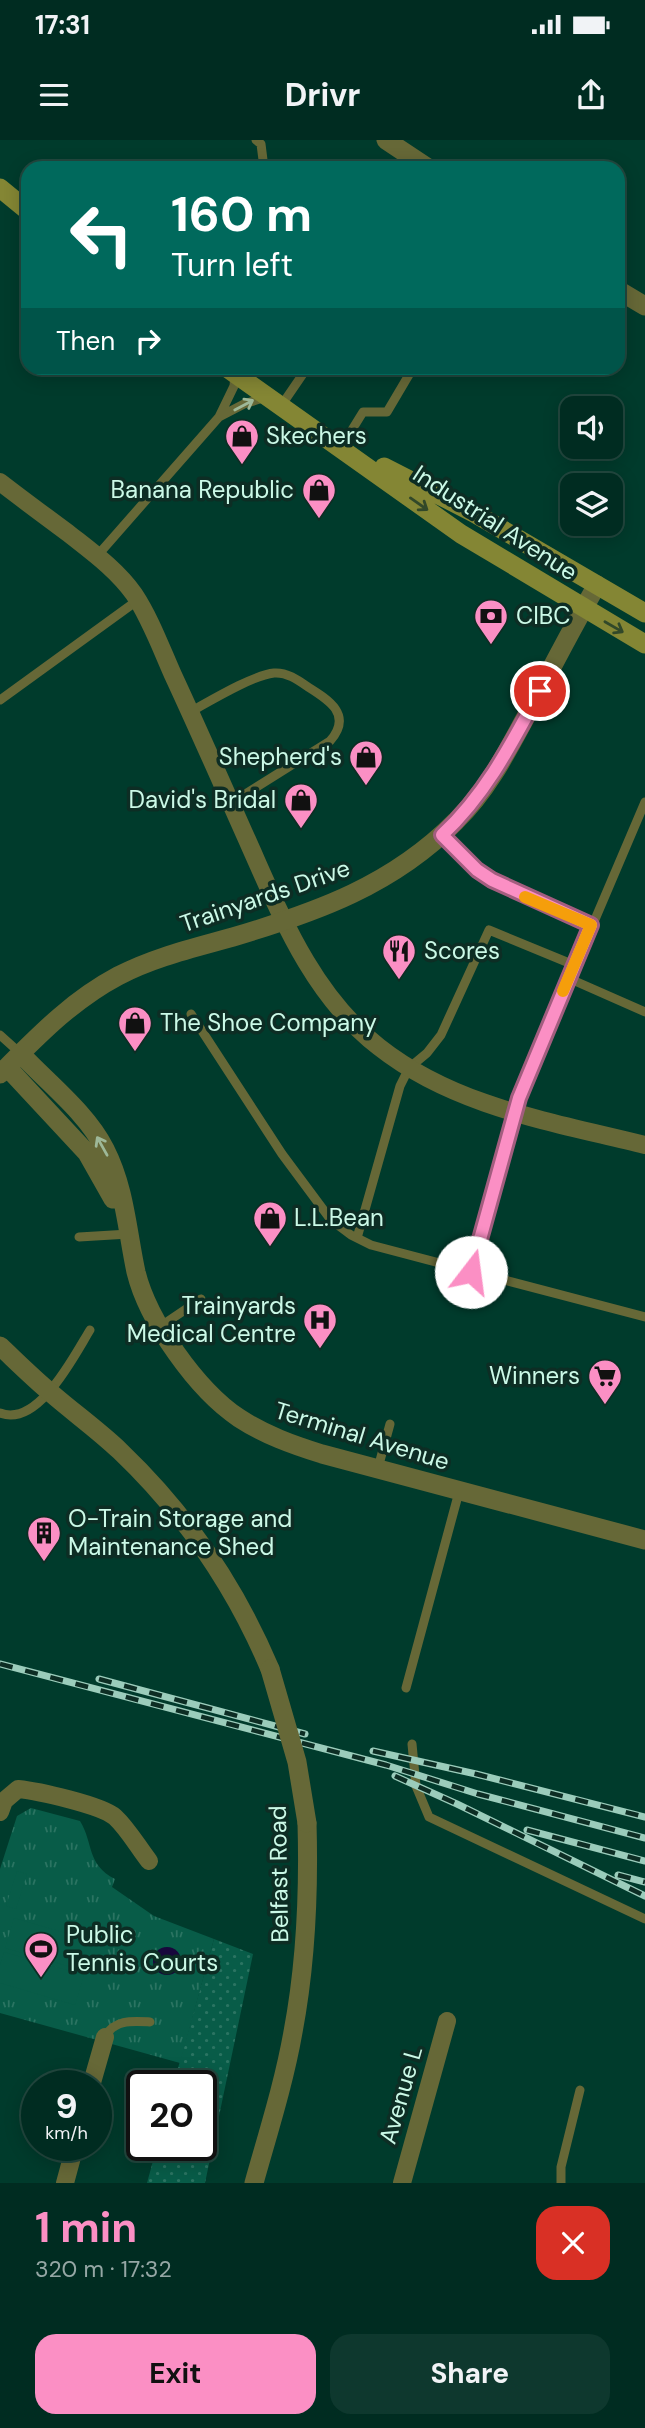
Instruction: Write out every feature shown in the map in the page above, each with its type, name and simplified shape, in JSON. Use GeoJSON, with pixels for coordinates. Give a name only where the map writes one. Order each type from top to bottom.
{"type":"FeatureCollection","features":[{"type":"Feature","properties":{"kind":"main road"},"geometry":{"type":"LineString","coordinates":[[0,188],[21,205]]}},
{"type":"Feature","properties":{"kind":"main road","name":"Industrial Avenue"},"geometry":{"type":"LineString","coordinates":[[238,375],[461,534],[645,644]]}},
{"type":"Feature","properties":{"kind":"main road","name":"Industrial Avenue"},"geometry":{"type":"LineString","coordinates":[[324,436],[474,513],[645,613]]}},
{"type":"Feature","properties":{"kind":"street"},"geometry":{"type":"LineString","coordinates":[[386,140],[418,161]]}},
{"type":"Feature","properties":{"kind":"street"},"geometry":{"type":"LineString","coordinates":[[625,294],[645,306]]}},
{"type":"Feature","properties":{"kind":"street"},"geometry":{"type":"LineString","coordinates":[[0,482],[116,572],[138,600],[283,921],[311,972],[336,1006],[378,1047],[409,1068],[461,1096],[645,1145]]}},
{"type":"Feature","properties":{"kind":"street","name":"Trainyards Drive"},"geometry":{"type":"LineString","coordinates":[[9,1065],[69,1008],[119,976],[158,958],[283,921],[333,903],[383,879],[442,835],[471,805],[495,773],[597,585]]}},
{"type":"Feature","properties":{"kind":"street","name":"Terminal Avenue"},"geometry":{"type":"LineString","coordinates":[[9,1065],[79,1114],[103,1146],[117,1179],[142,1292],[195,1376],[237,1416],[271,1436],[294,1445],[458,1492],[645,1539]]}},
{"type":"Feature","properties":{"kind":"street","name":"Belfast Road"},"geometry":{"type":"LineString","coordinates":[[0,1346],[50,1393],[119,1450],[146,1476],[187,1524],[224,1578],[257,1638],[270,1669],[292,1740],[307,1823],[309,1882],[305,1944],[295,2021],[254,2183]]}},
{"type":"Feature","properties":{"kind":"street","name":"Belfast Road"},"geometry":{"type":"LineString","coordinates":[[0,1359],[50,1393]]}},
{"type":"Feature","properties":{"kind":"street"},"geometry":{"type":"LineString","coordinates":[[0,1812],[4,1801],[18,1789],[86,1805],[107,1812],[115,1818],[149,1861]]}},
{"type":"Feature","properties":{"kind":"street","name":"Avenue L"},"geometry":{"type":"LineString","coordinates":[[401,2183],[447,2021]]}},
{"type":"Feature","properties":{"kind":"street"},"geometry":{"type":"LineString","coordinates":[[95,2070],[104,2037]]}},
{"type":"Feature","properties":{"kind":"street"},"geometry":{"type":"LineString","coordinates":[[65,2183],[71,2161]]}},
{"type":"Feature","properties":{"kind":"lane"},"geometry":{"type":"LineString","coordinates":[[256,140],[261,144],[263,161]]}},
{"type":"Feature","properties":{"kind":"lane"},"geometry":{"type":"LineString","coordinates":[[97,556],[219,417],[234,386],[232,375]]}},
{"type":"Feature","properties":{"kind":"lane"},"geometry":{"type":"LineString","coordinates":[[219,417],[244,404],[274,401],[300,375]]}},
{"type":"Feature","properties":{"kind":"lane"},"geometry":{"type":"LineString","coordinates":[[342,446],[363,412],[387,411],[409,375]]}},
{"type":"Feature","properties":{"kind":"lane"},"geometry":{"type":"LineString","coordinates":[[0,700],[138,600]]}},
{"type":"Feature","properties":{"kind":"lane"},"geometry":{"type":"LineString","coordinates":[[190,712],[260,677],[278,673],[293,677],[328,699],[338,712],[340,724],[330,740],[231,803]]}},
{"type":"Feature","properties":{"kind":"lane"},"geometry":{"type":"LineString","coordinates":[[471,1272],[514,1112],[568,978],[645,802]]}},
{"type":"Feature","properties":{"kind":"lane"},"geometry":{"type":"LineString","coordinates":[[442,835],[477,870],[492,880],[591,925]]}},
{"type":"Feature","properties":{"kind":"lane"},"geometry":{"type":"LineString","coordinates":[[357,1238],[387,1127],[409,1068],[427,1054],[441,1035],[489,930],[574,965]]}},
{"type":"Feature","properties":{"kind":"lane"},"geometry":{"type":"LineString","coordinates":[[568,978],[645,1012]]}},
{"type":"Feature","properties":{"kind":"lane"},"geometry":{"type":"LineString","coordinates":[[191,1014],[308,1190],[331,1220],[357,1238],[371,1245],[645,1317]]}},
{"type":"Feature","properties":{"kind":"lane"},"geometry":{"type":"LineString","coordinates":[[0,1035],[9,1065]]}},
{"type":"Feature","properties":{"kind":"lane"},"geometry":{"type":"LineString","coordinates":[[79,1237],[130,1234]]}},
{"type":"Feature","properties":{"kind":"lane"},"geometry":{"type":"LineString","coordinates":[[161,1326],[201,1299]]}},
{"type":"Feature","properties":{"kind":"lane"},"geometry":{"type":"LineString","coordinates":[[0,1413],[19,1415],[50,1393],[90,1330]]}},
{"type":"Feature","properties":{"kind":"lane"},"geometry":{"type":"LineString","coordinates":[[377,1470],[390,1424]]}},
{"type":"Feature","properties":{"kind":"lane"},"geometry":{"type":"LineString","coordinates":[[406,1688],[458,1492]]}},
{"type":"Feature","properties":{"kind":"lane"},"geometry":{"type":"LineString","coordinates":[[412,1744],[416,1786],[429,1817],[645,1919]]}},
{"type":"Feature","properties":{"kind":"lane"},"geometry":{"type":"LineString","coordinates":[[104,2037],[110,2028],[117,2024],[150,2022]]}},
{"type":"Feature","properties":{"kind":"lane"},"geometry":{"type":"LineString","coordinates":[[561,2183],[561,2167],[580,2090]]}},
{"type":"Feature","properties":{"kind":"green space"},"geometry":{"type":"Polygon","coordinates":[[[31,1808],[80,1821],[99,1867],[115,1879],[112,1887],[154,1916],[214,1939],[180,2063],[0,2013],[0,1869],[17,1816],[31,1808]]]}},
{"type":"Feature","properties":{"kind":"green space"},"geometry":{"type":"Polygon","coordinates":[[[17,1871],[27,1874],[16,1909],[6,1906],[17,1871]]]}},
{"type":"Feature","properties":{"kind":"green space"},"geometry":{"type":"Polygon","coordinates":[[[14,1918],[93,1941],[85,1971],[5,1948],[14,1918]]]}},
{"type":"Feature","properties":{"kind":"green space"},"geometry":{"type":"Polygon","coordinates":[[[214,1939],[253,1954],[217,2126],[217,2070],[177,2070],[214,1939]]]}},
{"type":"Feature","properties":{"kind":"green space","name":"Public Tennis Courts"},"geometry":{"type":"Polygon","coordinates":[[[4,1952],[84,1975],[75,2005],[0,1983],[0,1965],[4,1952]]]}},
{"type":"Feature","properties":{"kind":"green space"},"geometry":{"type":"Polygon","coordinates":[[[153,2161],[210,2161],[205,2183],[147,2183],[153,2161]]]}},
{"type":"Feature","properties":{"kind":"shaded area"},"geometry":{"type":"Polygon","coordinates":[[[167,1947],[177,1951],[181,1961],[177,1971],[167,1975],[157,1971],[153,1961],[157,1951],[167,1947]]]}},
{"type":"Feature","properties":{"kind":"railway"},"geometry":{"type":"LineString","coordinates":[[0,1664],[386,1765],[478,1794],[645,1838]]}},
{"type":"Feature","properties":{"kind":"railway"},"geometry":{"type":"LineString","coordinates":[[99,1679],[305,1734]]}},
{"type":"Feature","properties":{"kind":"railway"},"geometry":{"type":"LineString","coordinates":[[373,1751],[645,1817]]}},
{"type":"Feature","properties":{"kind":"railway"},"geometry":{"type":"LineString","coordinates":[[395,1776],[645,1896]]}},
{"type":"Feature","properties":{"kind":"railway"},"geometry":{"type":"LineString","coordinates":[[527,1830],[645,1861]]}},
{"type":"Feature","properties":{"kind":"railway"},"geometry":{"type":"LineString","coordinates":[[618,1875],[645,1882]]}},
{"type":"Feature","properties":{"kind":"slow traffic"},"geometry":{"type":"LineString","coordinates":[[525,897],[591,925],[563,991]]}},
{"type":"Feature","properties":{"kind":"place","name":"Skechers"},"geometry":{"type":"Point","coordinates":[242,466]}},
{"type":"Feature","properties":{"kind":"place","name":"Banana Republic"},"geometry":{"type":"Point","coordinates":[319,520]}},
{"type":"Feature","properties":{"kind":"place","name":"CIBC"},"geometry":{"type":"Point","coordinates":[491,646]}},
{"type":"Feature","properties":{"kind":"place","name":"Shepherd's"},"geometry":{"type":"Point","coordinates":[366,787]}},
{"type":"Feature","properties":{"kind":"place","name":"David's Bridal"},"geometry":{"type":"Point","coordinates":[301,830]}},
{"type":"Feature","properties":{"kind":"place","name":"Scores"},"geometry":{"type":"Point","coordinates":[399,981]}},
{"type":"Feature","properties":{"kind":"place","name":"The Shoe Company"},"geometry":{"type":"Point","coordinates":[135,1053]}},
{"type":"Feature","properties":{"kind":"place","name":"L.L.Bean"},"geometry":{"type":"Point","coordinates":[270,1248]}},
{"type":"Feature","properties":{"kind":"place","name":"Trainyards Medical Centre"},"geometry":{"type":"Point","coordinates":[320,1350]}},
{"type":"Feature","properties":{"kind":"place","name":"Winners"},"geometry":{"type":"Point","coordinates":[605,1406]}},
{"type":"Feature","properties":{"kind":"place","name":"O-Train Storage and Maintenance Shed"},"geometry":{"type":"Point","coordinates":[44,1563]}},
{"type":"Feature","properties":{"kind":"place","name":"Public Tennis Courts"},"geometry":{"type":"Point","coordinates":[41,1979]}},
{"type":"Feature","properties":{"kind":"route"},"geometry":{"type":"LineString","coordinates":[[471,1272],[519,1098],[591,925],[502,887],[477,870],[442,835],[471,805],[495,773],[540,691]]}}]}
